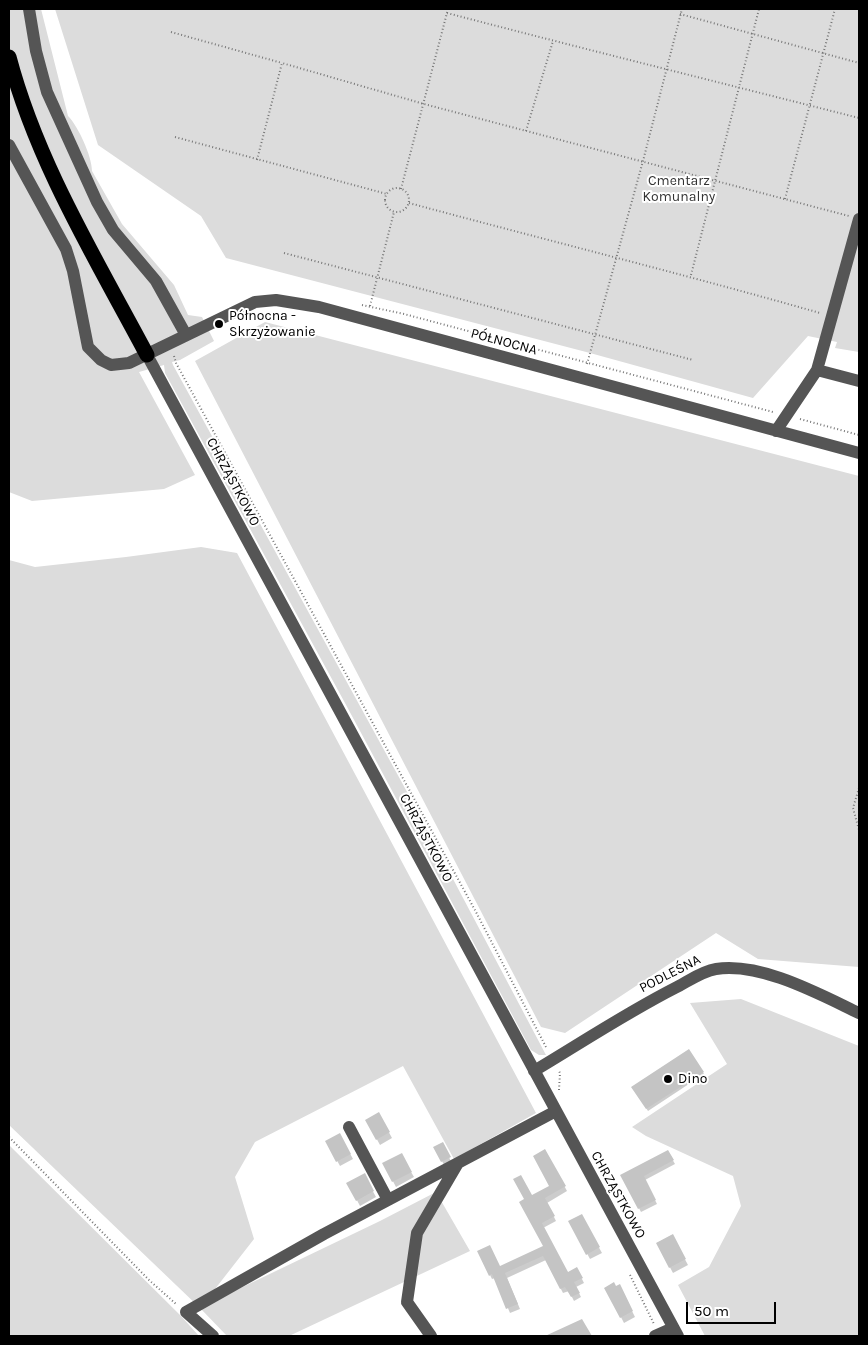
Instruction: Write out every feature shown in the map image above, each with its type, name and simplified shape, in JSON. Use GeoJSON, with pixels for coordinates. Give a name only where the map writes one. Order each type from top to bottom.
{"type":"FeatureCollection","features":[{"type":"Feature","properties":{"kind":"highway"},"geometry":{"type":"LineString","coordinates":[[9,57],[40,147],[67,205],[147,355]]}},
{"type":"Feature","properties":{"kind":"street"},"geometry":{"type":"LineString","coordinates":[[29,9],[36,52],[47,92],[97,202],[113,230],[156,282],[186,335]]}},
{"type":"Feature","properties":{"kind":"street","name":"PÓŁNOCNA"},"geometry":{"type":"LineString","coordinates":[[9,145],[66,249],[73,271],[88,347],[101,360],[112,365],[129,363],[255,302],[276,300],[319,307],[859,453]]}},
{"type":"Feature","properties":{"kind":"street"},"geometry":{"type":"LineString","coordinates":[[776,431],[817,370],[859,219]]}},
{"type":"Feature","properties":{"kind":"street","name":"CHRZĄSTKOWO"},"geometry":{"type":"LineString","coordinates":[[147,355],[676,1332]]}},
{"type":"Feature","properties":{"kind":"street"},"geometry":{"type":"LineString","coordinates":[[817,370],[859,382]]}},
{"type":"Feature","properties":{"kind":"street","name":"PODLEŚNA"},"geometry":{"type":"LineString","coordinates":[[534,1071],[635,1009],[715,969],[741,969],[772,975],[804,987],[859,1013]]}},
{"type":"Feature","properties":{"kind":"street"},"geometry":{"type":"LineString","coordinates":[[213,1336],[186,1312],[324,1234],[556,1111]]}},
{"type":"Feature","properties":{"kind":"street"},"geometry":{"type":"LineString","coordinates":[[349,1128],[388,1200]]}},
{"type":"Feature","properties":{"kind":"street"},"geometry":{"type":"LineString","coordinates":[[431,1336],[407,1302],[417,1233],[458,1163]]}},
{"type":"Feature","properties":{"kind":"street"},"geometry":{"type":"LineString","coordinates":[[655,1336],[676,1332]]}},
{"type":"Feature","properties":{"kind":"path"},"geometry":{"type":"LineString","coordinates":[[401,189],[448,9]]}},
{"type":"Feature","properties":{"kind":"path"},"geometry":{"type":"LineString","coordinates":[[584,378],[682,9]]}},
{"type":"Feature","properties":{"kind":"path"},"geometry":{"type":"LineString","coordinates":[[690,276],[759,9]]}},
{"type":"Feature","properties":{"kind":"path"},"geometry":{"type":"LineString","coordinates":[[785,199],[835,9]]}},
{"type":"Feature","properties":{"kind":"path"},"geometry":{"type":"LineString","coordinates":[[447,13],[859,118]]}},
{"type":"Feature","properties":{"kind":"path"},"geometry":{"type":"LineString","coordinates":[[680,14],[859,63]]}},
{"type":"Feature","properties":{"kind":"path"},"geometry":{"type":"LineString","coordinates":[[171,32],[424,104],[859,219]]}},
{"type":"Feature","properties":{"kind":"path"},"geometry":{"type":"LineString","coordinates":[[526,130],[552,40]]}},
{"type":"Feature","properties":{"kind":"path"},"geometry":{"type":"LineString","coordinates":[[257,160],[282,63]]}},
{"type":"Feature","properties":{"kind":"path"},"geometry":{"type":"LineString","coordinates":[[174,137],[387,194]]}},
{"type":"Feature","properties":{"kind":"path"},"geometry":{"type":"LineString","coordinates":[[393,189],[401,189],[408,196],[409,203],[404,210],[394,212],[386,205],[387,194],[393,189]]}},
{"type":"Feature","properties":{"kind":"path"},"geometry":{"type":"LineString","coordinates":[[409,203],[690,276],[832,316]]}},
{"type":"Feature","properties":{"kind":"path"},"geometry":{"type":"LineString","coordinates":[[372,296],[394,212]]}},
{"type":"Feature","properties":{"kind":"path"},"geometry":{"type":"LineString","coordinates":[[284,253],[693,360]]}},
{"type":"Feature","properties":{"kind":"path"},"geometry":{"type":"LineString","coordinates":[[175,353],[176,363],[476,912],[560,1073],[559,1092]]}},
{"type":"Feature","properties":{"kind":"path"},"geometry":{"type":"LineString","coordinates":[[859,788],[853,808],[859,830]]}},
{"type":"Feature","properties":{"kind":"path"},"geometry":{"type":"LineString","coordinates":[[9,1137],[149,1280],[186,1312]]}},
{"type":"Feature","properties":{"kind":"green space"},"geometry":{"type":"Polygon","coordinates":[[[9,9],[41,9],[68,116],[84,142],[90,157],[92,171],[122,224],[174,285],[188,315],[202,317],[214,341],[180,360],[172,362],[173,365],[406,790],[546,1055],[539,1055],[531,1050],[165,373],[164,365],[139,372],[195,475],[164,489],[32,501],[9,492],[9,9]]]}},
{"type":"Feature","properties":{"kind":"green space","name":"Cmentarz Komunalny"},"geometry":{"type":"Polygon","coordinates":[[[55,9],[859,9],[859,352],[835,348],[837,342],[808,336],[753,398],[590,353],[226,258],[201,216],[98,145],[55,9]]]}},
{"type":"Feature","properties":{"kind":"green space"},"geometry":{"type":"Polygon","coordinates":[[[265,322],[859,476],[859,967],[758,959],[716,933],[565,1033],[541,1027],[195,361],[265,322]]]}},
{"type":"Feature","properties":{"kind":"green space"},"geometry":{"type":"Polygon","coordinates":[[[201,547],[237,553],[536,1113],[454,1159],[403,1066],[255,1142],[235,1177],[254,1239],[201,1307],[436,1192],[470,1251],[289,1336],[227,1336],[9,1125],[9,560],[35,567],[201,547]]]}},
{"type":"Feature","properties":{"kind":"green space"},"geometry":{"type":"Polygon","coordinates":[[[741,999],[859,1046],[859,1336],[705,1336],[678,1285],[709,1267],[741,1206],[733,1176],[646,1136],[632,1127],[727,1064],[690,1003],[741,999]]]}},
{"type":"Feature","properties":{"kind":"green space"},"geometry":{"type":"Polygon","coordinates":[[[9,1145],[181,1316],[199,1336],[9,1336],[9,1145]]]}},
{"type":"Feature","properties":{"kind":"building","name":"Dino"},"geometry":{"type":"Polygon","coordinates":[[[689,1049],[704,1072],[646,1109],[631,1087],[689,1049]]]}},
{"type":"Feature","properties":{"kind":"building"},"geometry":{"type":"Polygon","coordinates":[[[379,1112],[390,1132],[376,1140],[365,1120],[379,1112]]]}},
{"type":"Feature","properties":{"kind":"building"},"geometry":{"type":"Polygon","coordinates":[[[340,1133],[351,1154],[336,1162],[325,1141],[340,1133]]]}},
{"type":"Feature","properties":{"kind":"building"},"geometry":{"type":"Polygon","coordinates":[[[443,1142],[451,1157],[441,1162],[433,1147],[443,1142]]]}},
{"type":"Feature","properties":{"kind":"building"},"geometry":{"type":"Polygon","coordinates":[[[545,1149],[566,1186],[545,1198],[555,1216],[542,1223],[568,1272],[577,1267],[583,1278],[574,1282],[580,1293],[571,1297],[565,1287],[560,1289],[543,1256],[505,1273],[518,1304],[506,1309],[492,1274],[489,1276],[477,1251],[490,1245],[500,1266],[543,1246],[519,1202],[524,1199],[513,1179],[521,1175],[532,1195],[549,1186],[533,1156],[545,1149]]]}},
{"type":"Feature","properties":{"kind":"building"},"geometry":{"type":"Polygon","coordinates":[[[668,1150],[674,1160],[644,1176],[656,1200],[638,1209],[620,1175],[668,1150]]]}},
{"type":"Feature","properties":{"kind":"building"},"geometry":{"type":"Polygon","coordinates":[[[402,1153],[412,1172],[392,1182],[382,1163],[402,1153]]]}},
{"type":"Feature","properties":{"kind":"building"},"geometry":{"type":"Polygon","coordinates":[[[365,1173],[374,1191],[356,1201],[346,1183],[365,1173]]]}},
{"type":"Feature","properties":{"kind":"building"},"geometry":{"type":"Polygon","coordinates":[[[582,1214],[600,1247],[586,1255],[568,1221],[582,1214]]]}},
{"type":"Feature","properties":{"kind":"building"},"geometry":{"type":"Polygon","coordinates":[[[673,1234],[686,1259],[669,1268],[656,1243],[673,1234]]]}},
{"type":"Feature","properties":{"kind":"building"},"geometry":{"type":"Polygon","coordinates":[[[614,1282],[616,1286],[620,1284],[633,1311],[620,1318],[604,1288],[614,1282]]]}},
{"type":"Feature","properties":{"kind":"building"},"geometry":{"type":"Polygon","coordinates":[[[582,1319],[592,1336],[545,1336],[582,1319]]]}},
{"type":"Feature","properties":{"kind":"place","name":"Północna - Skrzyżowanie"},"geometry":{"type":"Point","coordinates":[219,324]}},
{"type":"Feature","properties":{"kind":"place","name":"Dino"},"geometry":{"type":"Point","coordinates":[668,1079]}}]}
